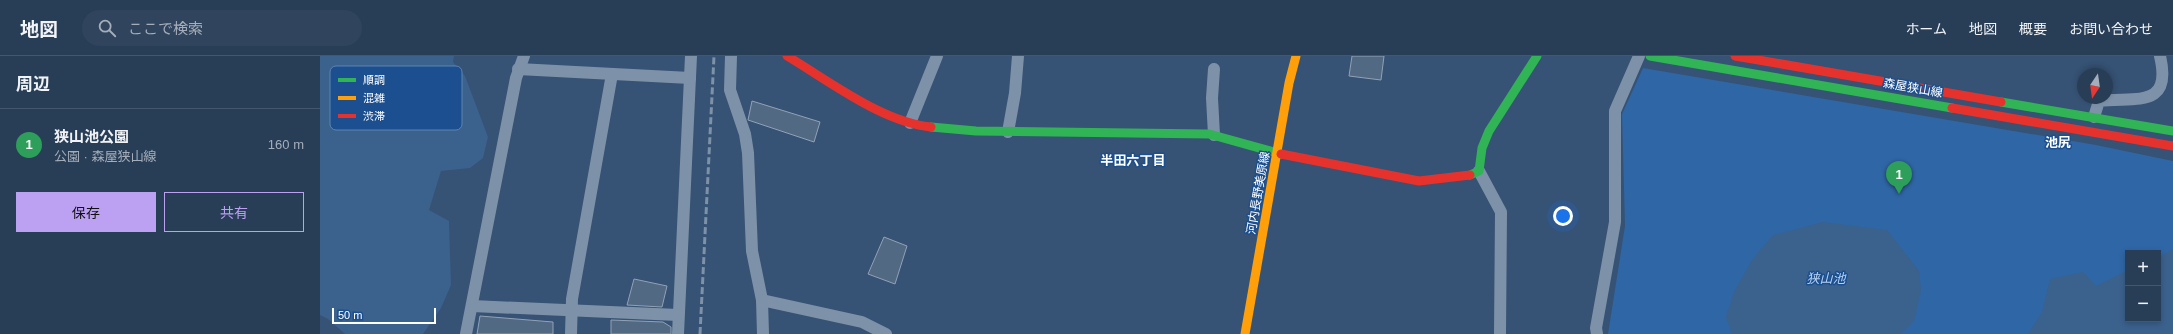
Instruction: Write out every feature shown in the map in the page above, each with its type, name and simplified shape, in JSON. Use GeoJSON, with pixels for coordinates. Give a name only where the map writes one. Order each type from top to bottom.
{"type":"FeatureCollection","features":[{"type":"Feature","properties":{"kind":"main road"},"geometry":{"type":"LineString","coordinates":[[787,56],[873,107],[916,125],[946,129],[1008,132],[1214,135],[1277,153],[1419,181],[1473,175],[1479,171],[1482,148],[1489,131],[1501,115],[1537,56]]}},
{"type":"Feature","properties":{"kind":"main road","name":"河内長野美原線"},"geometry":{"type":"LineString","coordinates":[[1246,334],[1277,153],[1296,56]]}},
{"type":"Feature","properties":{"kind":"main road","name":"森屋狭山線"},"geometry":{"type":"LineString","coordinates":[[1650,56],[2173,146]]}},
{"type":"Feature","properties":{"kind":"main road","name":"森屋狭山線"},"geometry":{"type":"LineString","coordinates":[[1735,56],[2173,131]]}},
{"type":"Feature","properties":{"kind":"street"},"geometry":{"type":"LineString","coordinates":[[466,334],[518,69],[524,56]]}},
{"type":"Feature","properties":{"kind":"street"},"geometry":{"type":"LineString","coordinates":[[678,334],[691,56]]}},
{"type":"Feature","properties":{"kind":"street"},"geometry":{"type":"LineString","coordinates":[[731,56],[730,90],[747,142],[752,251],[762,300],[763,334]]}},
{"type":"Feature","properties":{"kind":"street"},"geometry":{"type":"LineString","coordinates":[[910,122],[936,56]]}},
{"type":"Feature","properties":{"kind":"street"},"geometry":{"type":"LineString","coordinates":[[1008,132],[1015,93],[1018,56]]}},
{"type":"Feature","properties":{"kind":"street"},"geometry":{"type":"LineString","coordinates":[[1597,334],[1596,328],[1615,222],[1615,111],[1639,56]]}},
{"type":"Feature","properties":{"kind":"street"},"geometry":{"type":"LineString","coordinates":[[2094,117],[2099,101],[2133,101],[2147,98],[2158,90],[2165,73],[2160,56]]}},
{"type":"Feature","properties":{"kind":"street"},"geometry":{"type":"LineString","coordinates":[[518,69],[690,78]]}},
{"type":"Feature","properties":{"kind":"street"},"geometry":{"type":"LineString","coordinates":[[1214,69],[1212,105],[1214,135]]}},
{"type":"Feature","properties":{"kind":"street"},"geometry":{"type":"LineString","coordinates":[[571,334],[571,310],[612,74]]}},
{"type":"Feature","properties":{"kind":"street"},"geometry":{"type":"LineString","coordinates":[[1479,171],[1501,212],[1500,334]]}},
{"type":"Feature","properties":{"kind":"street"},"geometry":{"type":"LineString","coordinates":[[762,300],[862,322],[886,334]]}},
{"type":"Feature","properties":{"kind":"street"},"geometry":{"type":"LineString","coordinates":[[472,306],[678,315]]}},
{"type":"Feature","properties":{"kind":"shaded area"},"geometry":{"type":"Polygon","coordinates":[[[1643,68],[2096,145],[2173,161],[2173,334],[1608,334],[1625,226],[1622,114],[1643,68]]]}},
{"type":"Feature","properties":{"kind":"water"},"geometry":{"type":"Polygon","coordinates":[[[320,56],[454,56],[453,62],[456,66],[330,66],[330,130],[462,130],[462,72],[465,76],[488,137],[483,158],[470,168],[441,171],[429,210],[449,221],[451,285],[441,308],[423,334],[345,334],[328,319],[320,315],[320,56]]]}},
{"type":"Feature","properties":{"kind":"water","name":"狭山池"},"geometry":{"type":"Polygon","coordinates":[[[1823,222],[1887,230],[1919,271],[1921,290],[1914,321],[1901,334],[1732,334],[1726,317],[1734,292],[1752,260],[1773,235],[1823,222]]]}},
{"type":"Feature","properties":{"kind":"water"},"geometry":{"type":"Polygon","coordinates":[[[2173,249],[2173,334],[2028,334],[2042,312],[2050,279],[2083,272],[2096,286],[2125,272],[2125,322],[2161,322],[2161,256],[2173,249]]]}},
{"type":"Feature","properties":{"kind":"building"},"geometry":{"type":"Polygon","coordinates":[[[1352,56],[1384,56],[1381,80],[1349,76],[1352,56]]]}},
{"type":"Feature","properties":{"kind":"building"},"geometry":{"type":"Polygon","coordinates":[[[752,101],[820,122],[814,142],[748,120],[752,101]]]}},
{"type":"Feature","properties":{"kind":"building"},"geometry":{"type":"Polygon","coordinates":[[[884,237],[907,246],[895,284],[868,274],[884,237]]]}},
{"type":"Feature","properties":{"kind":"building"},"geometry":{"type":"Polygon","coordinates":[[[634,279],[667,286],[662,307],[627,305],[634,279]]]}},
{"type":"Feature","properties":{"kind":"building"},"geometry":{"type":"Polygon","coordinates":[[[480,316],[553,322],[553,334],[477,334],[480,316]]]}},
{"type":"Feature","properties":{"kind":"building"},"geometry":{"type":"Polygon","coordinates":[[[611,320],[663,322],[671,327],[671,334],[611,334],[611,320]]]}},
{"type":"Feature","properties":{"kind":"railway"},"geometry":{"type":"LineString","coordinates":[[700,334],[714,56]]}},
{"type":"Feature","properties":{"kind":"traffic: fast"},"geometry":{"type":"LineString","coordinates":[[1470,175],[1479,171],[1482,148],[1489,131],[1537,56]]}},
{"type":"Feature","properties":{"kind":"traffic: fast"},"geometry":{"type":"LineString","coordinates":[[1650,56],[1952,108]]}},
{"type":"Feature","properties":{"kind":"traffic: fast"},"geometry":{"type":"LineString","coordinates":[[2001,102],[2173,131]]}},
{"type":"Feature","properties":{"kind":"traffic: fast"},"geometry":{"type":"LineString","coordinates":[[931,127],[976,131],[1209,134],[1281,154]]}},
{"type":"Feature","properties":{"kind":"traffic: slow"},"geometry":{"type":"LineString","coordinates":[[1245,334],[1289,83],[1296,56]]}},
{"type":"Feature","properties":{"kind":"traffic: jam"},"geometry":{"type":"LineString","coordinates":[[787,56],[856,99],[875,109],[912,124],[931,127]]}},
{"type":"Feature","properties":{"kind":"traffic: jam"},"geometry":{"type":"LineString","coordinates":[[1735,56],[2001,102]]}},
{"type":"Feature","properties":{"kind":"traffic: jam"},"geometry":{"type":"LineString","coordinates":[[1952,108],[2173,146]]}},
{"type":"Feature","properties":{"kind":"traffic: jam"},"geometry":{"type":"LineString","coordinates":[[1281,154],[1419,181],[1470,175]]}},
{"type":"Feature","properties":{"kind":"place","name":"狭山池公園"},"geometry":{"type":"Point","coordinates":[1899,194]}},
{"type":"Feature","properties":{"kind":"district","name":"池尻"},"geometry":{"type":"Point","coordinates":[2058,142]}},
{"type":"Feature","properties":{"kind":"district","name":"半田六丁目"},"geometry":{"type":"Point","coordinates":[1133,160]}}]}
